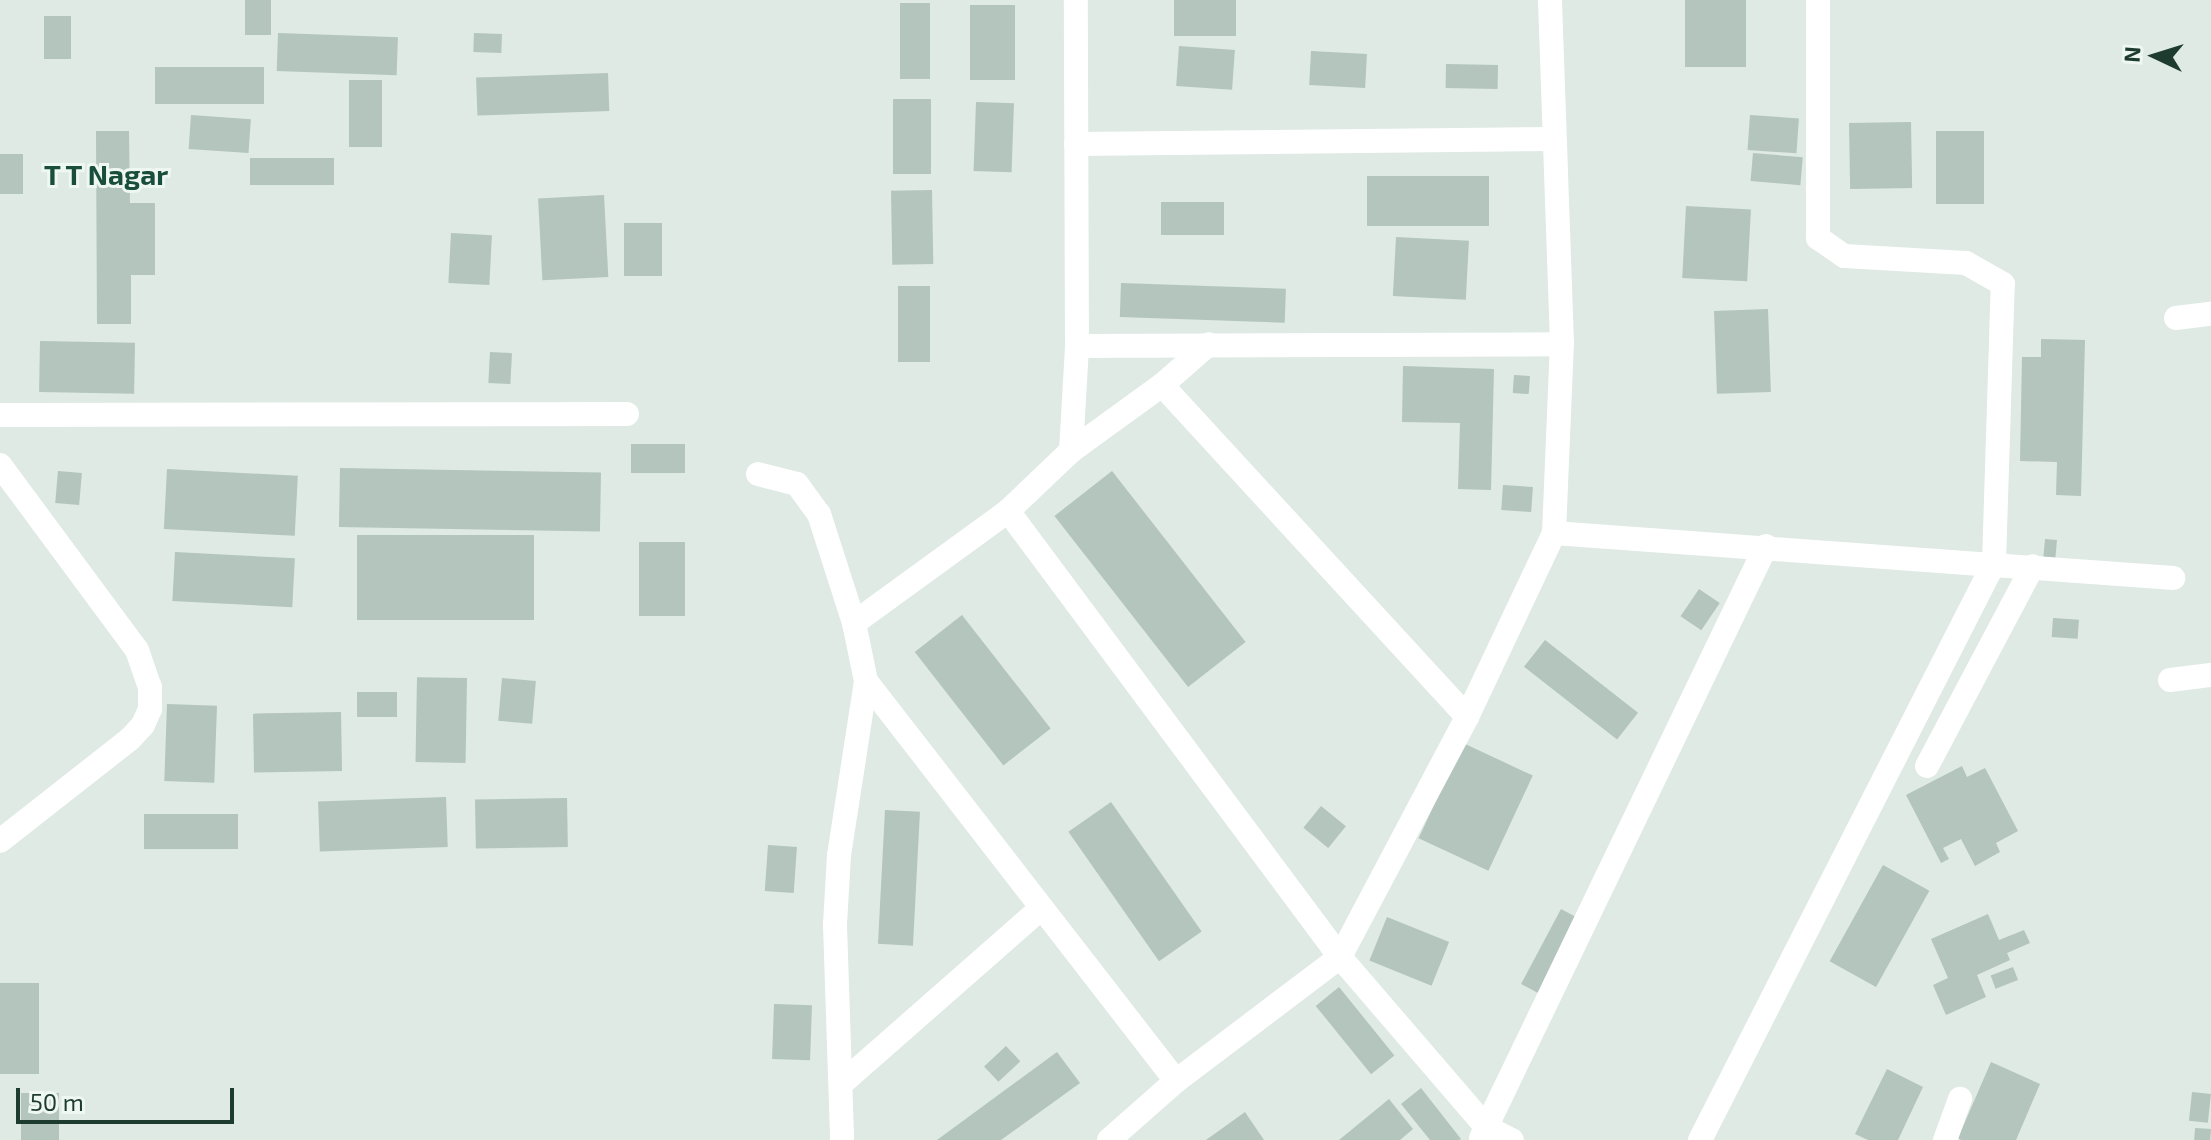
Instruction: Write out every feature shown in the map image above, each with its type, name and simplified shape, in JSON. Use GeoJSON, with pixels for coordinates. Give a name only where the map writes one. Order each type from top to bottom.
{"type":"FeatureCollection","features":[{"type":"Feature","properties":{"kind":"street"},"geometry":{"type":"LineString","coordinates":[[1071,451],[1077,346],[1076,0]]}},
{"type":"Feature","properties":{"kind":"street"},"geometry":{"type":"LineString","coordinates":[[1109,1140],[1176,1081],[1340,957],[1467,717],[1554,533],[1562,344],[1550,0]]}},
{"type":"Feature","properties":{"kind":"street"},"geometry":{"type":"LineString","coordinates":[[1700,1140],[1994,563],[2003,284],[1966,263],[1844,256],[1818,238],[1818,0]]}},
{"type":"Feature","properties":{"kind":"street"},"geometry":{"type":"LineString","coordinates":[[1076,144],[1553,139]]}},
{"type":"Feature","properties":{"kind":"street"},"geometry":{"type":"LineString","coordinates":[[2176,318],[2211,314]]}},
{"type":"Feature","properties":{"kind":"street"},"geometry":{"type":"LineString","coordinates":[[854,623],[1008,511],[1071,451],[1162,385],[1209,344]]}},
{"type":"Feature","properties":{"kind":"street"},"geometry":{"type":"LineString","coordinates":[[1077,346],[1562,344]]}},
{"type":"Feature","properties":{"kind":"street"},"geometry":{"type":"LineString","coordinates":[[1162,385],[1467,717]]}},
{"type":"Feature","properties":{"kind":"street"},"geometry":{"type":"LineString","coordinates":[[0,415],[627,414]]}},
{"type":"Feature","properties":{"kind":"street"},"geometry":{"type":"LineString","coordinates":[[0,465],[137,650],[150,687],[150,709],[143,725],[130,739],[0,841]]}},
{"type":"Feature","properties":{"kind":"street"},"geometry":{"type":"LineString","coordinates":[[758,474],[797,484],[819,514],[854,623],[866,681],[839,855],[835,925],[842,1140]]}},
{"type":"Feature","properties":{"kind":"street"},"geometry":{"type":"LineString","coordinates":[[1008,511],[1340,957],[1479,1136],[1512,1140]]}},
{"type":"Feature","properties":{"kind":"street"},"geometry":{"type":"LineString","coordinates":[[1554,533],[1766,546],[2173,578]]}},
{"type":"Feature","properties":{"kind":"street"},"geometry":{"type":"LineString","coordinates":[[1479,1136],[1766,546]]}},
{"type":"Feature","properties":{"kind":"street"},"geometry":{"type":"LineString","coordinates":[[1927,766],[2033,566]]}},
{"type":"Feature","properties":{"kind":"street"},"geometry":{"type":"LineString","coordinates":[[2170,680],[2211,675]]}},
{"type":"Feature","properties":{"kind":"street"},"geometry":{"type":"LineString","coordinates":[[866,681],[1176,1081]]}},
{"type":"Feature","properties":{"kind":"street"},"geometry":{"type":"LineString","coordinates":[[841,1084],[1041,908]]}},
{"type":"Feature","properties":{"kind":"street"},"geometry":{"type":"LineString","coordinates":[[1945,1140],[1960,1099]]}},
{"type":"Feature","properties":{"kind":"building"},"geometry":{"type":"Polygon","coordinates":[[[245,0],[271,0],[271,35],[245,35],[245,0]]]}},
{"type":"Feature","properties":{"kind":"building"},"geometry":{"type":"Polygon","coordinates":[[[1174,0],[1236,0],[1236,36],[1174,36],[1174,0]]]}},
{"type":"Feature","properties":{"kind":"building"},"geometry":{"type":"Polygon","coordinates":[[[1685,0],[1746,0],[1746,67],[1685,67],[1685,0]]]}},
{"type":"Feature","properties":{"kind":"building"},"geometry":{"type":"Polygon","coordinates":[[[900,3],[930,3],[930,79],[900,79],[900,3]]]}},
{"type":"Feature","properties":{"kind":"building"},"geometry":{"type":"Polygon","coordinates":[[[970,5],[1015,5],[1015,80],[970,80],[970,5]]]}},
{"type":"Feature","properties":{"kind":"building"},"geometry":{"type":"Polygon","coordinates":[[[44,16],[71,16],[71,59],[44,59],[44,16]]]}},
{"type":"Feature","properties":{"kind":"building"},"geometry":{"type":"Polygon","coordinates":[[[278,33],[398,37],[397,75],[277,71],[278,33]]]}},
{"type":"Feature","properties":{"kind":"building"},"geometry":{"type":"Polygon","coordinates":[[[474,33],[502,34],[501,53],[473,52],[474,33]]]}},
{"type":"Feature","properties":{"kind":"building"},"geometry":{"type":"Polygon","coordinates":[[[1179,46],[1235,50],[1232,90],[1176,86],[1179,46]]]}},
{"type":"Feature","properties":{"kind":"building"},"geometry":{"type":"Polygon","coordinates":[[[1311,51],[1367,54],[1365,88],[1309,85],[1311,51]]]}},
{"type":"Feature","properties":{"kind":"building"},"geometry":{"type":"Polygon","coordinates":[[[1446,64],[1498,65],[1498,89],[1446,88],[1446,64]]]}},
{"type":"Feature","properties":{"kind":"building"},"geometry":{"type":"Polygon","coordinates":[[[155,67],[264,67],[264,104],[155,104],[155,67]]]}},
{"type":"Feature","properties":{"kind":"building"},"geometry":{"type":"Polygon","coordinates":[[[608,73],[609,111],[477,116],[476,78],[608,73]]]}},
{"type":"Feature","properties":{"kind":"building"},"geometry":{"type":"Polygon","coordinates":[[[349,80],[382,80],[382,147],[349,147],[349,80]]]}},
{"type":"Feature","properties":{"kind":"building"},"geometry":{"type":"Polygon","coordinates":[[[893,99],[931,99],[931,174],[893,174],[893,99]]]}},
{"type":"Feature","properties":{"kind":"building"},"geometry":{"type":"Polygon","coordinates":[[[976,102],[1014,103],[1012,172],[974,171],[976,102]]]}},
{"type":"Feature","properties":{"kind":"building"},"geometry":{"type":"Polygon","coordinates":[[[191,115],[251,119],[248,153],[189,149],[191,115]]]}},
{"type":"Feature","properties":{"kind":"building"},"geometry":{"type":"Polygon","coordinates":[[[1750,115],[1799,118],[1796,153],[1748,150],[1750,115]]]}},
{"type":"Feature","properties":{"kind":"building"},"geometry":{"type":"Polygon","coordinates":[[[1911,122],[1912,188],[1850,189],[1849,123],[1911,122]]]}},
{"type":"Feature","properties":{"kind":"building"},"geometry":{"type":"Polygon","coordinates":[[[96,131],[129,131],[130,203],[155,203],[155,275],[131,275],[131,324],[97,324],[96,131]]]}},
{"type":"Feature","properties":{"kind":"building"},"geometry":{"type":"Polygon","coordinates":[[[1936,131],[1984,131],[1984,204],[1936,204],[1936,131]]]}},
{"type":"Feature","properties":{"kind":"building"},"geometry":{"type":"Polygon","coordinates":[[[1753,153],[1803,157],[1800,185],[1751,181],[1753,153]]]}},
{"type":"Feature","properties":{"kind":"building"},"geometry":{"type":"Polygon","coordinates":[[[0,154],[23,154],[23,194],[0,194],[0,154]]]}},
{"type":"Feature","properties":{"kind":"building"},"geometry":{"type":"Polygon","coordinates":[[[250,158],[334,158],[334,185],[250,185],[250,158]]]}},
{"type":"Feature","properties":{"kind":"building"},"geometry":{"type":"Polygon","coordinates":[[[1367,176],[1489,176],[1489,226],[1367,226],[1367,176]]]}},
{"type":"Feature","properties":{"kind":"building"},"geometry":{"type":"Polygon","coordinates":[[[932,190],[933,264],[892,265],[891,191],[932,190]]]}},
{"type":"Feature","properties":{"kind":"building"},"geometry":{"type":"Polygon","coordinates":[[[604,195],[608,277],[542,280],[538,198],[604,195]]]}},
{"type":"Feature","properties":{"kind":"building"},"geometry":{"type":"Polygon","coordinates":[[[1161,202],[1224,202],[1224,235],[1161,235],[1161,202]]]}},
{"type":"Feature","properties":{"kind":"building"},"geometry":{"type":"Polygon","coordinates":[[[1686,206],[1751,209],[1747,281],[1682,278],[1686,206]]]}},
{"type":"Feature","properties":{"kind":"building"},"geometry":{"type":"Polygon","coordinates":[[[624,223],[662,223],[662,276],[624,276],[624,223]]]}},
{"type":"Feature","properties":{"kind":"building"},"geometry":{"type":"Polygon","coordinates":[[[451,233],[492,235],[489,285],[448,283],[451,233]]]}},
{"type":"Feature","properties":{"kind":"building"},"geometry":{"type":"Polygon","coordinates":[[[1396,237],[1469,241],[1466,300],[1393,296],[1396,237]]]}},
{"type":"Feature","properties":{"kind":"building"},"geometry":{"type":"Polygon","coordinates":[[[1121,283],[1286,289],[1285,323],[1120,317],[1121,283]]]}},
{"type":"Feature","properties":{"kind":"building"},"geometry":{"type":"Polygon","coordinates":[[[898,286],[930,286],[930,362],[898,362],[898,286]]]}},
{"type":"Feature","properties":{"kind":"building"},"geometry":{"type":"Polygon","coordinates":[[[1768,309],[1771,392],[1717,394],[1714,311],[1768,309]]]}},
{"type":"Feature","properties":{"kind":"building"},"geometry":{"type":"Polygon","coordinates":[[[2041,339],[2085,340],[2081,496],[2056,495],[2057,462],[2020,461],[2022,357],[2041,357],[2041,339]]]}},
{"type":"Feature","properties":{"kind":"building"},"geometry":{"type":"Polygon","coordinates":[[[40,341],[135,343],[134,394],[39,392],[40,341]]]}},
{"type":"Feature","properties":{"kind":"building"},"geometry":{"type":"Polygon","coordinates":[[[490,352],[512,353],[510,384],[488,383],[490,352]]]}},
{"type":"Feature","properties":{"kind":"building"},"geometry":{"type":"Polygon","coordinates":[[[1403,366],[1494,369],[1491,490],[1458,489],[1460,423],[1402,422],[1403,366]]]}},
{"type":"Feature","properties":{"kind":"building"},"geometry":{"type":"Polygon","coordinates":[[[1514,375],[1530,376],[1529,394],[1513,393],[1514,375]]]}},
{"type":"Feature","properties":{"kind":"building"},"geometry":{"type":"Polygon","coordinates":[[[631,444],[685,444],[685,473],[631,473],[631,444]]]}},
{"type":"Feature","properties":{"kind":"building"},"geometry":{"type":"Polygon","coordinates":[[[340,468],[601,473],[600,532],[339,527],[340,468]]]}},
{"type":"Feature","properties":{"kind":"building"},"geometry":{"type":"Polygon","coordinates":[[[167,469],[298,476],[295,536],[164,529],[167,469]]]}},
{"type":"Feature","properties":{"kind":"building"},"geometry":{"type":"Polygon","coordinates":[[[58,471],[82,473],[79,505],[55,503],[58,471]]]}},
{"type":"Feature","properties":{"kind":"building"},"geometry":{"type":"Polygon","coordinates":[[[1112,471],[1246,642],[1188,687],[1054,516],[1112,471]]]}},
{"type":"Feature","properties":{"kind":"building"},"geometry":{"type":"Polygon","coordinates":[[[1503,485],[1533,487],[1531,512],[1501,510],[1503,485]]]}},
{"type":"Feature","properties":{"kind":"building"},"geometry":{"type":"Polygon","coordinates":[[[357,535],[534,535],[534,620],[357,620],[357,535]]]}},
{"type":"Feature","properties":{"kind":"building"},"geometry":{"type":"Polygon","coordinates":[[[2045,539],[2057,540],[2055,560],[2043,559],[2045,539]]]}},
{"type":"Feature","properties":{"kind":"building"},"geometry":{"type":"Polygon","coordinates":[[[639,542],[685,542],[685,616],[639,616],[639,542]]]}},
{"type":"Feature","properties":{"kind":"building"},"geometry":{"type":"Polygon","coordinates":[[[175,552],[295,558],[292,607],[172,601],[175,552]]]}},
{"type":"Feature","properties":{"kind":"building"},"geometry":{"type":"Polygon","coordinates":[[[1699,589],[1720,603],[1701,630],[1681,616],[1699,589]]]}},
{"type":"Feature","properties":{"kind":"building"},"geometry":{"type":"Polygon","coordinates":[[[962,615],[1051,728],[1003,765],[915,652],[962,615]]]}},
{"type":"Feature","properties":{"kind":"building"},"geometry":{"type":"Polygon","coordinates":[[[2053,618],[2079,620],[2078,639],[2052,637],[2053,618]]]}},
{"type":"Feature","properties":{"kind":"building"},"geometry":{"type":"Polygon","coordinates":[[[1545,640],[1638,713],[1617,739],[1524,667],[1545,640]]]}},
{"type":"Feature","properties":{"kind":"building"},"geometry":{"type":"Polygon","coordinates":[[[417,677],[467,678],[466,763],[416,762],[417,677]]]}},
{"type":"Feature","properties":{"kind":"building"},"geometry":{"type":"Polygon","coordinates":[[[502,678],[536,681],[532,724],[498,721],[502,678]]]}},
{"type":"Feature","properties":{"kind":"building"},"geometry":{"type":"Polygon","coordinates":[[[357,692],[397,692],[397,717],[357,717],[357,692]]]}},
{"type":"Feature","properties":{"kind":"building"},"geometry":{"type":"Polygon","coordinates":[[[167,704],[217,706],[214,783],[164,781],[167,704]]]}},
{"type":"Feature","properties":{"kind":"building"},"geometry":{"type":"Polygon","coordinates":[[[341,712],[342,771],[254,773],[253,714],[341,712]]]}},
{"type":"Feature","properties":{"kind":"building"},"geometry":{"type":"Polygon","coordinates":[[[1463,743],[1533,776],[1488,871],[1419,838],[1463,743]]]}},
{"type":"Feature","properties":{"kind":"building"},"geometry":{"type":"Polygon","coordinates":[[[1962,766],[1967,777],[1985,768],[2018,831],[1996,843],[2000,852],[1975,866],[1961,839],[1943,848],[1949,859],[1941,863],[1906,795],[1962,766]]]}},
{"type":"Feature","properties":{"kind":"building"},"geometry":{"type":"Polygon","coordinates":[[[446,797],[448,847],[320,851],[318,801],[446,797]]]}},
{"type":"Feature","properties":{"kind":"building"},"geometry":{"type":"Polygon","coordinates":[[[567,798],[568,847],[476,849],[475,800],[567,798]]]}},
{"type":"Feature","properties":{"kind":"building"},"geometry":{"type":"Polygon","coordinates":[[[1111,802],[1202,931],[1159,961],[1068,832],[1111,802]]]}},
{"type":"Feature","properties":{"kind":"building"},"geometry":{"type":"Polygon","coordinates":[[[1321,806],[1346,826],[1328,848],[1303,828],[1321,806]]]}},
{"type":"Feature","properties":{"kind":"building"},"geometry":{"type":"Polygon","coordinates":[[[885,810],[920,812],[913,946],[878,944],[885,810]]]}},
{"type":"Feature","properties":{"kind":"building"},"geometry":{"type":"Polygon","coordinates":[[[144,814],[238,814],[238,849],[144,849],[144,814]]]}},
{"type":"Feature","properties":{"kind":"building"},"geometry":{"type":"Polygon","coordinates":[[[768,845],[797,847],[794,893],[765,891],[768,845]]]}},
{"type":"Feature","properties":{"kind":"building"},"geometry":{"type":"Polygon","coordinates":[[[1883,865],[1929,891],[1876,987],[1830,961],[1883,865]]]}},
{"type":"Feature","properties":{"kind":"building"},"geometry":{"type":"Polygon","coordinates":[[[1561,909],[1585,922],[1545,997],[1521,984],[1561,909]]]}},
{"type":"Feature","properties":{"kind":"building"},"geometry":{"type":"Polygon","coordinates":[[[1988,914],[1999,940],[2024,930],[2030,943],[2007,953],[2010,960],[1977,975],[1986,997],[1946,1015],[1933,985],[1948,978],[1931,939],[1988,914]]]}},
{"type":"Feature","properties":{"kind":"building"},"geometry":{"type":"Polygon","coordinates":[[[1387,917],[1449,942],[1432,986],[1369,961],[1387,917]]]}},
{"type":"Feature","properties":{"kind":"building"},"geometry":{"type":"Polygon","coordinates":[[[2013,967],[2018,980],[1996,989],[1991,976],[2013,967]]]}},
{"type":"Feature","properties":{"kind":"building"},"geometry":{"type":"Polygon","coordinates":[[[0,983],[39,983],[39,1074],[0,1074],[0,983]]]}},
{"type":"Feature","properties":{"kind":"building"},"geometry":{"type":"Polygon","coordinates":[[[1339,987],[1394,1055],[1371,1074],[1316,1006],[1339,987]]]}},
{"type":"Feature","properties":{"kind":"building"},"geometry":{"type":"Polygon","coordinates":[[[774,1004],[812,1005],[810,1060],[772,1059],[774,1004]]]}},
{"type":"Feature","properties":{"kind":"building"},"geometry":{"type":"Polygon","coordinates":[[[1006,1046],[1020,1061],[998,1082],[984,1066],[1006,1046]]]}},
{"type":"Feature","properties":{"kind":"building"},"geometry":{"type":"Polygon","coordinates":[[[1057,1052],[1080,1083],[1001,1140],[937,1140],[1057,1052]]]}},
{"type":"Feature","properties":{"kind":"building"},"geometry":{"type":"Polygon","coordinates":[[[1991,1062],[2040,1084],[2016,1140],[1961,1140],[1958,1138],[1991,1062]]]}},
{"type":"Feature","properties":{"kind":"building"},"geometry":{"type":"Polygon","coordinates":[[[1887,1069],[1923,1087],[1898,1140],[1868,1140],[1855,1134],[1887,1069]]]}},
{"type":"Feature","properties":{"kind":"building"},"geometry":{"type":"Polygon","coordinates":[[[1421,1088],[1461,1139],[1430,1140],[1401,1104],[1421,1088]]]}},
{"type":"Feature","properties":{"kind":"building"},"geometry":{"type":"Polygon","coordinates":[[[2192,1092],[2211,1094],[2208,1123],[2189,1121],[2192,1092]]]}},
{"type":"Feature","properties":{"kind":"building"},"geometry":{"type":"Polygon","coordinates":[[[21,1093],[59,1093],[59,1140],[21,1140],[21,1093]]]}},
{"type":"Feature","properties":{"kind":"building"},"geometry":{"type":"Polygon","coordinates":[[[1389,1099],[1413,1129],[1400,1140],[1339,1140],[1389,1099]]]}},
{"type":"Feature","properties":{"kind":"building"},"geometry":{"type":"Polygon","coordinates":[[[1245,1112],[1264,1140],[1206,1140],[1245,1112]]]}},
{"type":"Feature","properties":{"kind":"building"},"geometry":{"type":"Polygon","coordinates":[[[2195,1128],[2211,1129],[2210,1140],[2194,1140],[2195,1128]]]}},
{"type":"Feature","properties":{"kind":"district","name":"T T Nagar"},"geometry":{"type":"Point","coordinates":[106,174]}}]}
